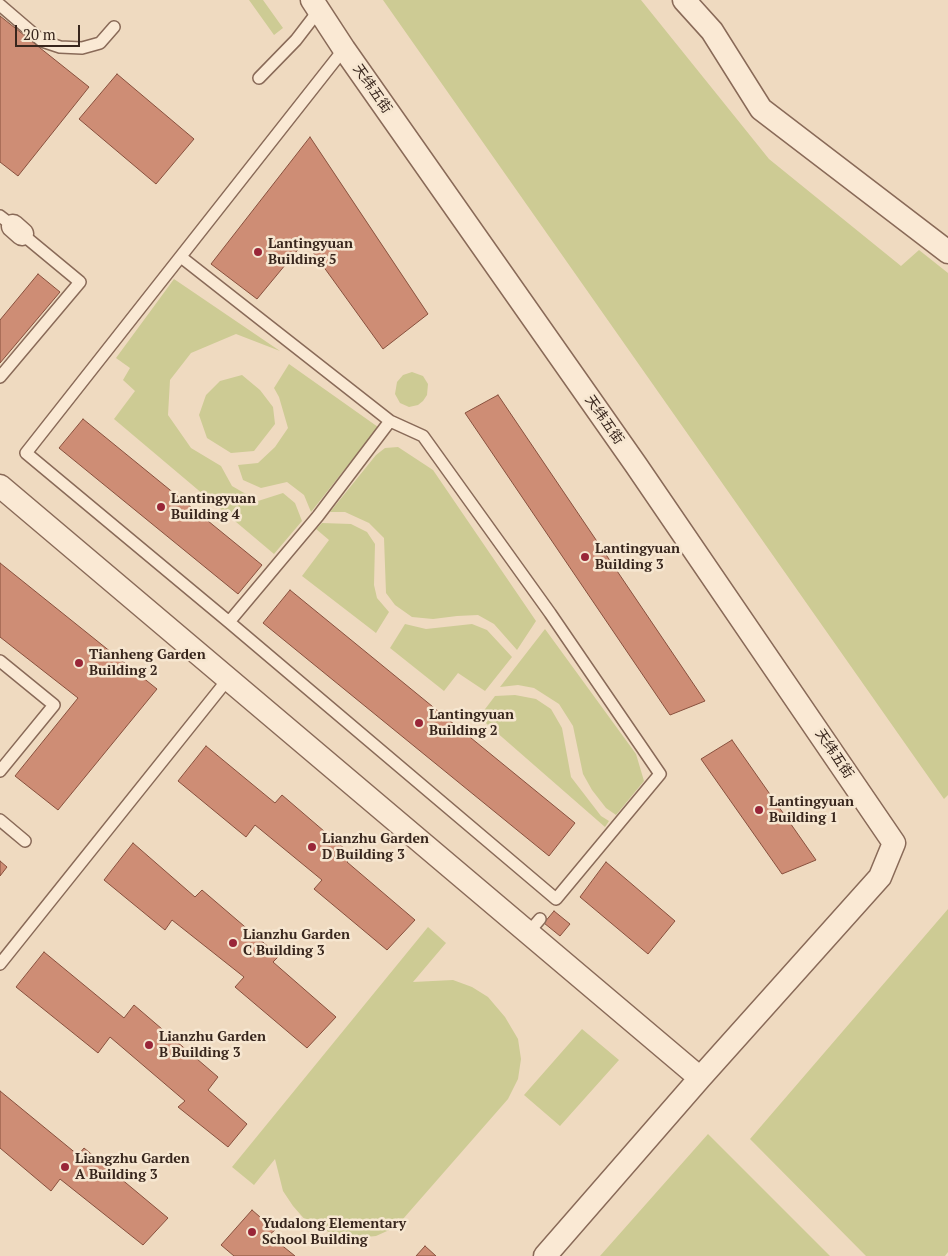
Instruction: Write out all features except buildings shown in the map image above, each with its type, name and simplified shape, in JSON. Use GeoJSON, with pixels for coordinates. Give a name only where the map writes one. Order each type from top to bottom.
{"type":"FeatureCollection","features":[{"type":"Feature","properties":{"kind":"street"},"geometry":{"type":"LineString","coordinates":[[684,0],[712,32],[761,109],[948,252]]}},
{"type":"Feature","properties":{"kind":"street","name":"天纬五街"},"geometry":{"type":"LineString","coordinates":[[316,5],[344,49],[641,473],[894,843],[880,877],[700,1078]]}},
{"type":"Feature","properties":{"kind":"street"},"geometry":{"type":"LineString","coordinates":[[0,486],[228,679],[534,926],[700,1078],[546,1256]]}},
{"type":"Feature","properties":{"kind":"lane"},"geometry":{"type":"LineString","coordinates":[[0,5],[42,41],[60,47],[82,48],[100,43],[114,27]]}},
{"type":"Feature","properties":{"kind":"lane"},"geometry":{"type":"LineString","coordinates":[[259,78],[296,40],[316,5]]}},
{"type":"Feature","properties":{"kind":"lane"},"geometry":{"type":"LineString","coordinates":[[181,257],[390,421],[423,436],[550,613],[660,774],[556,899],[26,453],[344,49]]}},
{"type":"Feature","properties":{"kind":"lane"},"geometry":{"type":"LineString","coordinates":[[0,378],[80,282],[11,225]]}},
{"type":"Feature","properties":{"kind":"lane"},"geometry":{"type":"LineString","coordinates":[[229,622],[318,516],[390,421]]}},
{"type":"Feature","properties":{"kind":"lane"},"geometry":{"type":"LineString","coordinates":[[0,661],[54,705],[0,771]]}},
{"type":"Feature","properties":{"kind":"lane"},"geometry":{"type":"LineString","coordinates":[[0,964],[228,679]]}},
{"type":"Feature","properties":{"kind":"lane"},"geometry":{"type":"LineString","coordinates":[[0,820],[25,841]]}},
{"type":"Feature","properties":{"kind":"shaded area"},"geometry":{"type":"Polygon","coordinates":[[[249,0],[263,0],[283,28],[274,35],[249,0]]]}},
{"type":"Feature","properties":{"kind":"shaded area"},"geometry":{"type":"Polygon","coordinates":[[[383,0],[641,0],[769,159],[901,266],[919,250],[948,273],[948,795],[944,799],[383,0]]]}},
{"type":"Feature","properties":{"kind":"shaded area"},"geometry":{"type":"Polygon","coordinates":[[[174,279],[280,351],[236,334],[191,353],[170,380],[168,415],[191,448],[221,466],[232,486],[258,501],[283,493],[295,503],[302,521],[274,554],[114,419],[135,391],[123,380],[130,368],[116,358],[174,279]]]}},
{"type":"Feature","properties":{"kind":"shaded area"},"geometry":{"type":"Polygon","coordinates":[[[289,364],[378,427],[311,512],[304,495],[287,482],[261,488],[243,480],[238,465],[258,463],[275,447],[288,428],[279,397],[274,388],[289,364]]]}},
{"type":"Feature","properties":{"kind":"shaded area"},"geometry":{"type":"Polygon","coordinates":[[[412,372],[423,376],[428,384],[427,395],[423,401],[418,405],[409,407],[400,403],[395,394],[397,382],[403,375],[412,372]]]}},
{"type":"Feature","properties":{"kind":"shaded area"},"geometry":{"type":"Polygon","coordinates":[[[242,375],[260,390],[273,407],[275,424],[254,451],[231,453],[207,438],[199,415],[206,395],[220,381],[242,375]]]}},
{"type":"Feature","properties":{"kind":"shaded area"},"geometry":{"type":"Polygon","coordinates":[[[398,447],[433,470],[536,621],[517,650],[494,624],[478,615],[433,619],[412,617],[395,605],[386,593],[384,538],[369,523],[345,512],[330,512],[376,455],[385,448],[398,447]]]}},
{"type":"Feature","properties":{"kind":"shaded area"},"geometry":{"type":"Polygon","coordinates":[[[322,523],[351,524],[367,532],[375,544],[374,585],[377,598],[389,612],[376,633],[302,576],[329,540],[316,529],[322,523]]]}},
{"type":"Feature","properties":{"kind":"shaded area"},"geometry":{"type":"Polygon","coordinates":[[[405,624],[426,629],[472,624],[487,630],[512,657],[485,691],[458,673],[444,691],[390,648],[405,624]]]}},
{"type":"Feature","properties":{"kind":"shaded area"},"geometry":{"type":"Polygon","coordinates":[[[545,629],[636,754],[644,781],[616,815],[606,808],[592,790],[583,774],[573,726],[559,704],[534,688],[518,685],[500,687],[545,629]]]}},
{"type":"Feature","properties":{"kind":"shaded area"},"geometry":{"type":"Polygon","coordinates":[[[515,695],[536,699],[551,709],[562,728],[571,777],[601,816],[609,821],[605,827],[479,717],[495,696],[515,695]]]}},
{"type":"Feature","properties":{"kind":"shaded area"},"geometry":{"type":"Polygon","coordinates":[[[948,909],[948,1252],[945,1256],[866,1256],[750,1139],[948,909]]]}},
{"type":"Feature","properties":{"kind":"shaded area"},"geometry":{"type":"Polygon","coordinates":[[[428,927],[446,943],[413,982],[453,980],[472,987],[488,997],[505,1017],[518,1039],[521,1059],[518,1079],[508,1099],[396,1227],[376,1236],[355,1238],[331,1233],[307,1222],[293,1206],[283,1191],[275,1159],[254,1185],[232,1167],[428,927]]]}},
{"type":"Feature","properties":{"kind":"shaded area"},"geometry":{"type":"Polygon","coordinates":[[[582,1029],[619,1060],[560,1126],[524,1095],[582,1029]]]}},
{"type":"Feature","properties":{"kind":"shaded area"},"geometry":{"type":"Polygon","coordinates":[[[708,1134],[830,1256],[600,1256],[708,1134]]]}},
{"type":"Feature","properties":{"kind":"place","name":"Lantingyuan Building 5"},"geometry":{"type":"Point","coordinates":[258,252]}},
{"type":"Feature","properties":{"kind":"place","name":"Lantingyuan Building 4"},"geometry":{"type":"Point","coordinates":[161,507]}},
{"type":"Feature","properties":{"kind":"place","name":"Lantingyuan Building 3"},"geometry":{"type":"Point","coordinates":[585,557]}},
{"type":"Feature","properties":{"kind":"place","name":"Tianheng Garden Building 2"},"geometry":{"type":"Point","coordinates":[79,663]}},
{"type":"Feature","properties":{"kind":"place","name":"Lantingyuan Building 2"},"geometry":{"type":"Point","coordinates":[419,723]}},
{"type":"Feature","properties":{"kind":"place","name":"Lantingyuan Building 1"},"geometry":{"type":"Point","coordinates":[759,810]}},
{"type":"Feature","properties":{"kind":"place","name":"Lianzhu Garden D Building 3"},"geometry":{"type":"Point","coordinates":[312,847]}},
{"type":"Feature","properties":{"kind":"place","name":"Lianzhu Garden C Building 3"},"geometry":{"type":"Point","coordinates":[233,943]}},
{"type":"Feature","properties":{"kind":"place","name":"Lianzhu Garden B Building 3"},"geometry":{"type":"Point","coordinates":[149,1045]}},
{"type":"Feature","properties":{"kind":"place","name":"Liangzhu Garden A Building 3"},"geometry":{"type":"Point","coordinates":[65,1167]}},
{"type":"Feature","properties":{"kind":"place","name":"Yudalong Elementary School Building"},"geometry":{"type":"Point","coordinates":[252,1232]}}]}
